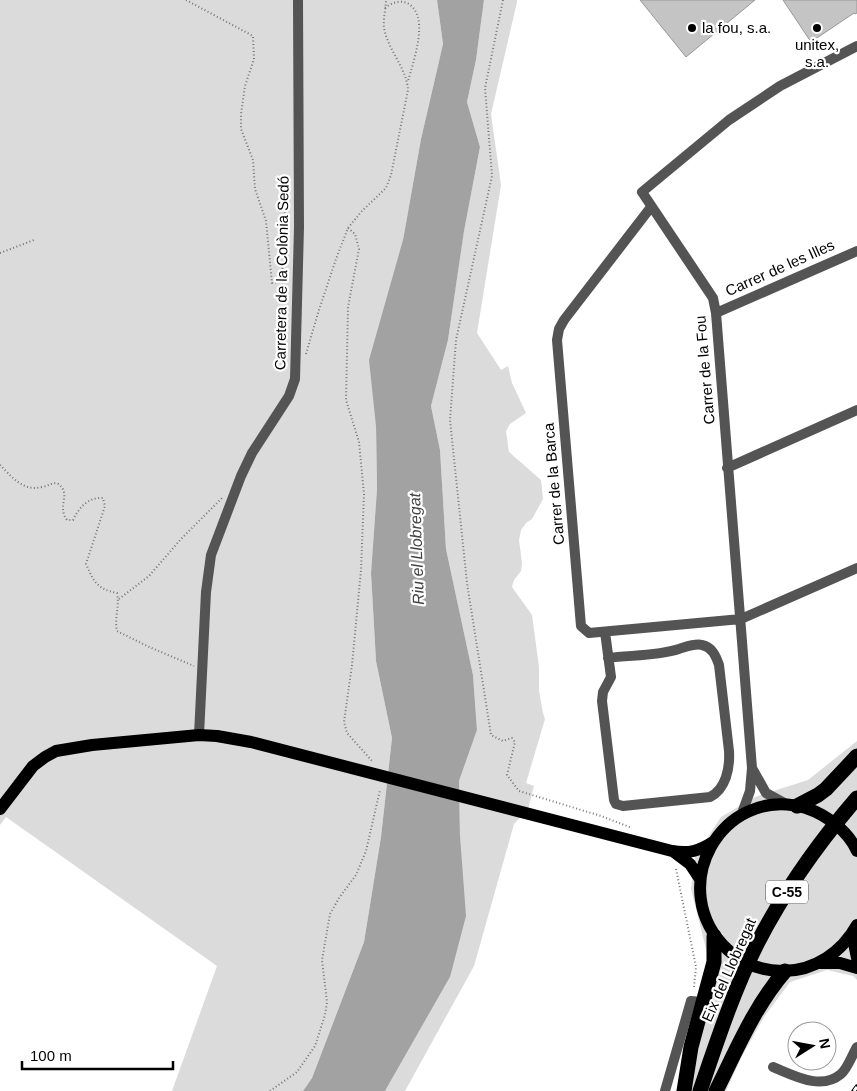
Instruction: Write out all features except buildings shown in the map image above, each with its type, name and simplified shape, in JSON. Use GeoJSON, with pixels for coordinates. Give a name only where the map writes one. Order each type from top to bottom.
{"type":"FeatureCollection","features":[{"type":"Feature","properties":{"kind":"highway"},"geometry":{"type":"LineString","coordinates":[[791,805],[818,795],[857,756]]}},
{"type":"Feature","properties":{"kind":"highway","name":"Eix del Llobregat"},"geometry":{"type":"LineString","coordinates":[[700,1091],[738,986],[758,943],[782,899],[820,843],[854,801]]}},
{"type":"Feature","properties":{"kind":"highway"},"geometry":{"type":"LineString","coordinates":[[684,1091],[697,1002],[714,962],[714,936]]}},
{"type":"Feature","properties":{"kind":"highway"},"geometry":{"type":"LineString","coordinates":[[716,1091],[756,1011],[770,988],[785,971]]}},
{"type":"Feature","properties":{"kind":"main road"},"geometry":{"type":"LineString","coordinates":[[0,809],[33,766],[56,751],[92,745],[199,735],[251,742],[672,850],[690,852],[699,850],[713,842]]}},
{"type":"Feature","properties":{"kind":"main road"},"geometry":{"type":"LineString","coordinates":[[855,929],[838,950],[820,963],[803,969],[785,971],[750,965],[730,953],[714,936],[708,925],[701,903],[700,879],[705,860],[713,842],[721,832],[741,816],[758,808],[791,805],[815,811],[831,820],[845,833],[857,852]]}},
{"type":"Feature","properties":{"kind":"main road"},"geometry":{"type":"LineString","coordinates":[[672,850],[690,864],[700,879]]}},
{"type":"Feature","properties":{"kind":"main road"},"geometry":{"type":"LineString","coordinates":[[855,929],[857,958]]}},
{"type":"Feature","properties":{"kind":"main road"},"geometry":{"type":"LineString","coordinates":[[820,963],[840,963],[857,968]]}},
{"type":"Feature","properties":{"kind":"street","name":"Carretera de la Colònia Sedó"},"geometry":{"type":"LineString","coordinates":[[199,735],[206,592],[211,555],[252,452],[289,396],[295,379],[297,361],[299,198],[298,0]]}},
{"type":"Feature","properties":{"kind":"street","name":"Carrer de la Fou"},"geometry":{"type":"LineString","coordinates":[[741,816],[750,791],[752,768],[716,313],[713,298],[642,192],[729,120],[780,86],[857,46]]}},
{"type":"Feature","properties":{"kind":"street","name":"Carrer de la Barca"},"geometry":{"type":"LineString","coordinates":[[651,207],[564,320],[559,329],[557,340],[581,626],[588,633],[741,620],[857,568]]}},
{"type":"Feature","properties":{"kind":"street","name":"Carrer de les Illes"},"geometry":{"type":"LineString","coordinates":[[716,313],[857,251]]}},
{"type":"Feature","properties":{"kind":"street"},"geometry":{"type":"LineString","coordinates":[[727,468],[857,410]]}},
{"type":"Feature","properties":{"kind":"street"},"geometry":{"type":"LineString","coordinates":[[605,632],[608,658],[611,677],[603,692],[602,701],[616,804],[623,806],[710,797],[717,793],[722,786],[730,764],[719,665],[716,657],[704,645],[696,644],[671,651],[608,658]]}},
{"type":"Feature","properties":{"kind":"street","name":"Carrer de la Fou"},"geometry":{"type":"LineString","coordinates":[[752,768],[766,793],[791,805]]}},
{"type":"Feature","properties":{"kind":"street"},"geometry":{"type":"LineString","coordinates":[[665,1091],[697,1002]]}},
{"type":"Feature","properties":{"kind":"street"},"geometry":{"type":"LineString","coordinates":[[773,1067],[807,1080],[821,1082],[830,1080],[841,1074],[857,1047]]}},
{"type":"Feature","properties":{"kind":"path"},"geometry":{"type":"LineString","coordinates":[[186,0],[252,36],[254,59],[245,86],[241,129],[252,160],[255,189],[266,220],[272,283],[279,282],[285,258],[285,207],[299,198]]}},
{"type":"Feature","properties":{"kind":"path"},"geometry":{"type":"LineString","coordinates":[[386,0],[384,28],[393,54],[408,80]]}},
{"type":"Feature","properties":{"kind":"path"},"geometry":{"type":"LineString","coordinates":[[503,0],[485,88],[492,176],[456,340],[450,420],[467,583],[491,735],[503,741],[512,738],[515,742],[507,775],[519,791],[601,816],[635,829]]}},
{"type":"Feature","properties":{"kind":"path"},"geometry":{"type":"LineString","coordinates":[[305,359],[321,304],[348,228],[361,212],[386,188],[391,175],[408,90],[408,80],[419,39],[417,18],[411,6],[405,2],[395,2],[385,8]]}},
{"type":"Feature","properties":{"kind":"path"},"geometry":{"type":"LineString","coordinates":[[348,228],[355,234],[359,249],[348,307],[346,400],[359,442],[364,494],[361,570],[352,665],[344,722],[347,733],[372,762]]}},
{"type":"Feature","properties":{"kind":"path"},"geometry":{"type":"LineString","coordinates":[[0,252],[34,240]]}},
{"type":"Feature","properties":{"kind":"path"},"geometry":{"type":"LineString","coordinates":[[0,465],[21,485],[41,488],[50,483],[57,483],[61,486],[65,495],[62,508],[68,520],[73,520],[86,502],[103,498],[105,506],[86,564],[92,578],[103,590],[117,593],[117,631],[202,670]]}},
{"type":"Feature","properties":{"kind":"path"},"geometry":{"type":"LineString","coordinates":[[118,600],[148,576],[181,539],[239,481]]}},
{"type":"Feature","properties":{"kind":"path"},"geometry":{"type":"LineString","coordinates":[[270,1091],[297,1072],[315,1046],[327,1002],[322,960],[330,914],[356,874],[366,851],[380,790]]}},
{"type":"Feature","properties":{"kind":"path"},"geometry":{"type":"LineString","coordinates":[[672,850],[696,967],[697,1002]]}},
{"type":"Feature","properties":{"kind":"shaded area"},"geometry":{"type":"Polygon","coordinates":[[[0,0],[437,0],[443,44],[421,139],[403,240],[376,426],[377,489],[371,573],[376,661],[392,738],[381,837],[364,942],[312,1078],[303,1091],[172,1091],[217,966],[6,817],[0,825],[0,0]]]}},
{"type":"Feature","properties":{"kind":"shaded area"},"geometry":{"type":"Polygon","coordinates":[[[484,0],[517,0],[517,2],[491,114],[501,185],[477,333],[501,370],[508,366],[512,383],[526,413],[510,424],[506,431],[509,452],[541,480],[543,499],[532,519],[521,530],[519,540],[522,563],[521,571],[514,580],[512,587],[532,615],[539,667],[539,691],[545,719],[526,783],[534,786],[528,809],[514,824],[474,966],[405,1091],[385,1091],[450,977],[460,836],[459,781],[477,730],[473,675],[446,549],[440,450],[431,406],[448,340],[464,230],[480,147],[467,102],[476,60],[484,0]]]}},
{"type":"Feature","properties":{"kind":"shaded area"},"geometry":{"type":"Polygon","coordinates":[[[857,741],[857,980],[853,976],[827,970],[790,982],[764,1017],[741,1058],[726,1091],[677,1091],[709,961],[691,889],[695,857],[721,817],[755,797],[808,780],[857,741]]]}},
{"type":"Feature","properties":{"kind":"water","name":"Riu el Llobregat"},"geometry":{"type":"Polygon","coordinates":[[[437,0],[484,0],[476,60],[467,102],[480,147],[464,231],[448,340],[431,406],[440,450],[446,549],[473,675],[477,730],[459,781],[460,836],[466,916],[450,977],[385,1091],[303,1091],[312,1078],[364,942],[381,837],[392,738],[376,661],[371,573],[377,489],[376,426],[369,360],[403,240],[421,139],[443,44],[437,0]]]}},
{"type":"Feature","properties":{"kind":"railway"},"geometry":{"type":"LineString","coordinates":[[854,1091],[857,1087]]}},
{"type":"Feature","properties":{"kind":"place","name":"la fou, s.a."},"geometry":{"type":"Point","coordinates":[692,28]}},
{"type":"Feature","properties":{"kind":"place","name":"unitex, s.a."},"geometry":{"type":"Point","coordinates":[817,28]}}]}
